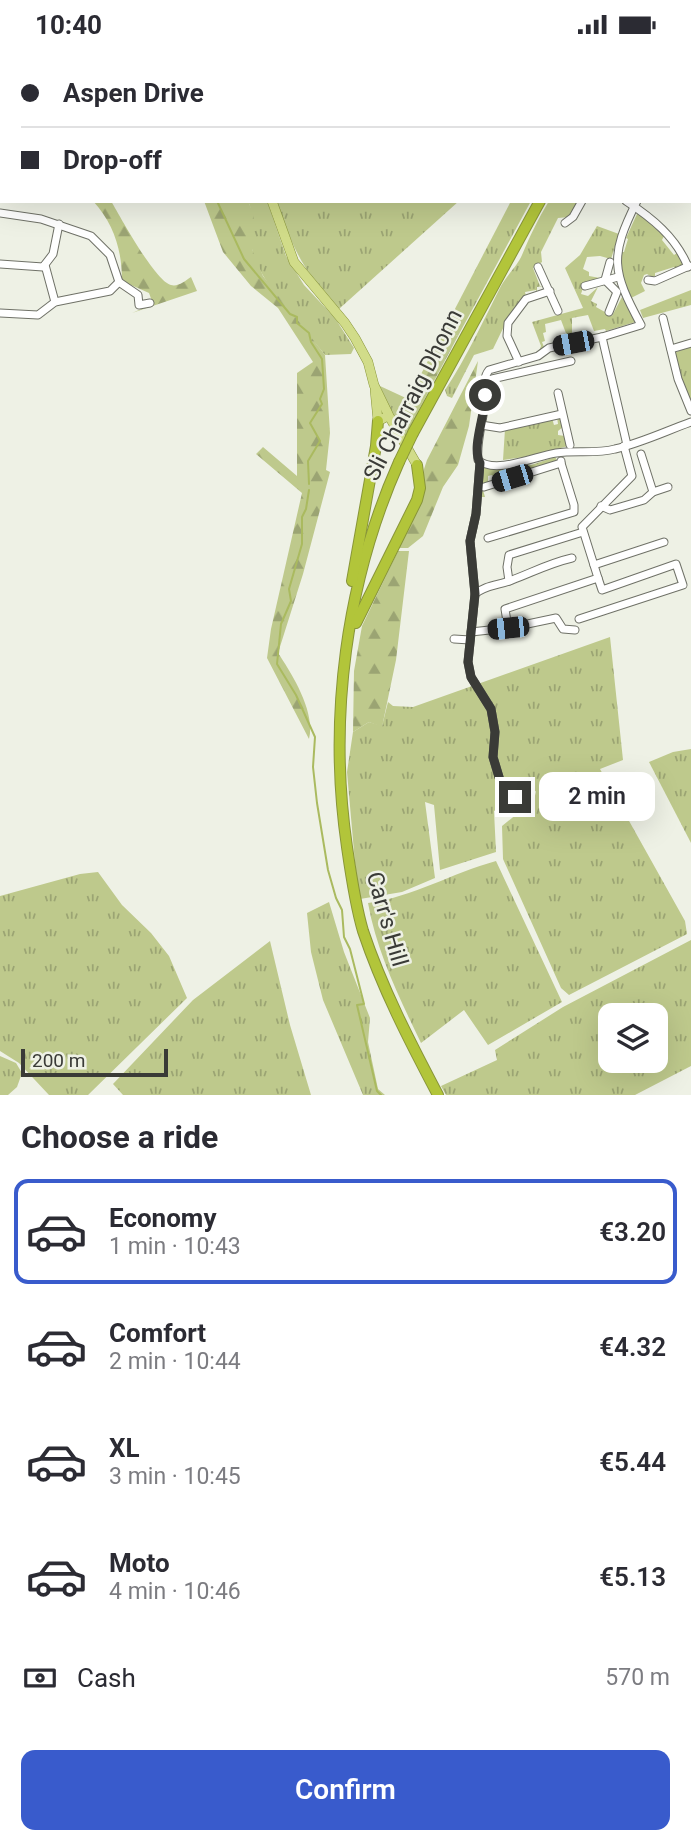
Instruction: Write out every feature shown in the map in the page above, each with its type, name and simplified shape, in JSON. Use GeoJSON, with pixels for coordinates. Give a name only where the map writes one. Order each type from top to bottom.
{"type":"FeatureCollection","features":[{"type":"Feature","properties":{"kind":"highway","name":"Sli Charraig Dhonn"},"geometry":{"type":"LineString","coordinates":[[340,744],[343,676],[356,592],[378,515],[413,433],[539,203]]}},
{"type":"Feature","properties":{"kind":"highway"},"geometry":{"type":"LineString","coordinates":[[340,744],[337,698],[340,655],[383,419]]}},
{"type":"Feature","properties":{"kind":"highway"},"geometry":{"type":"LineString","coordinates":[[340,744],[354,627],[417,500],[420,488],[417,465]]}},
{"type":"Feature","properties":{"kind":"highway","name":"Carr's Hill"},"geometry":{"type":"LineString","coordinates":[[340,744],[344,829],[354,895],[363,930],[400,1020],[439,1095]]}},
{"type":"Feature","properties":{"kind":"main road"},"geometry":{"type":"LineString","coordinates":[[273,203],[294,262],[345,323],[368,362],[383,419],[417,465]]}},
{"type":"Feature","properties":{"kind":"street"},"geometry":{"type":"LineString","coordinates":[[565,223],[573,217],[581,203]]}},
{"type":"Feature","properties":{"kind":"street"},"geometry":{"type":"LineString","coordinates":[[515,797],[502,787],[493,757],[494,722],[491,709],[469,671],[475,594],[470,541],[476,514],[480,463],[477,447],[485,400],[485,374],[492,368],[538,356],[548,348],[602,337],[641,325],[618,278],[618,250],[635,204],[674,241],[689,266],[655,281],[648,280]]}},
{"type":"Feature","properties":{"kind":"street"},"geometry":{"type":"LineString","coordinates":[[0,213],[59,224],[99,241],[113,260],[119,282],[138,295],[139,305],[150,303]]}},
{"type":"Feature","properties":{"kind":"street"},"geometry":{"type":"LineString","coordinates":[[0,264],[40,268],[45,265],[53,254],[59,224]]}},
{"type":"Feature","properties":{"kind":"street"},"geometry":{"type":"LineString","coordinates":[[605,280],[610,262]]}},
{"type":"Feature","properties":{"kind":"street"},"geometry":{"type":"LineString","coordinates":[[45,265],[55,302]]}},
{"type":"Feature","properties":{"kind":"street"},"geometry":{"type":"LineString","coordinates":[[538,267],[558,311]]}},
{"type":"Feature","properties":{"kind":"street"},"geometry":{"type":"LineString","coordinates":[[585,286],[618,278]]}},
{"type":"Feature","properties":{"kind":"street"},"geometry":{"type":"LineString","coordinates":[[605,280],[617,292],[609,312]]}},
{"type":"Feature","properties":{"kind":"street"},"geometry":{"type":"LineString","coordinates":[[0,313],[38,315],[55,302],[110,291],[119,282]]}},
{"type":"Feature","properties":{"kind":"street"},"geometry":{"type":"LineString","coordinates":[[519,362],[507,336],[512,316],[526,299],[550,291]]}},
{"type":"Feature","properties":{"kind":"street"},"geometry":{"type":"LineString","coordinates":[[663,318],[678,379],[691,411]]}},
{"type":"Feature","properties":{"kind":"street"},"geometry":{"type":"LineString","coordinates":[[579,619],[683,585],[676,564],[602,590],[598,578],[583,525],[632,476],[602,337]]}},
{"type":"Feature","properties":{"kind":"street"},"geometry":{"type":"LineString","coordinates":[[671,349],[691,343]]}},
{"type":"Feature","properties":{"kind":"street"},"geometry":{"type":"LineString","coordinates":[[492,379],[559,359],[571,361]]}},
{"type":"Feature","properties":{"kind":"street"},"geometry":{"type":"LineString","coordinates":[[505,364],[508,375]]}},
{"type":"Feature","properties":{"kind":"street"},"geometry":{"type":"LineString","coordinates":[[492,540],[574,512],[561,463],[567,450],[562,433],[558,393]]}},
{"type":"Feature","properties":{"kind":"street"},"geometry":{"type":"LineString","coordinates":[[481,425],[500,428],[562,414]]}},
{"type":"Feature","properties":{"kind":"street"},"geometry":{"type":"LineString","coordinates":[[480,463],[529,461],[567,450],[606,451],[691,422]]}},
{"type":"Feature","properties":{"kind":"street"},"geometry":{"type":"LineString","coordinates":[[641,454],[641,467],[653,492]]}},
{"type":"Feature","properties":{"kind":"street"},"geometry":{"type":"LineString","coordinates":[[489,482],[561,463]]}},
{"type":"Feature","properties":{"kind":"street"},"geometry":{"type":"LineString","coordinates":[[601,506],[610,510],[644,500],[653,492],[668,487]]}},
{"type":"Feature","properties":{"kind":"street"},"geometry":{"type":"LineString","coordinates":[[509,581],[509,555],[583,532]]}},
{"type":"Feature","properties":{"kind":"street"},"geometry":{"type":"LineString","coordinates":[[594,565],[664,542]]}},
{"type":"Feature","properties":{"kind":"street"},"geometry":{"type":"LineString","coordinates":[[475,594],[481,589],[509,581],[548,564],[572,558]]}},
{"type":"Feature","properties":{"kind":"street"},"geometry":{"type":"LineString","coordinates":[[508,628],[505,609],[598,578]]}},
{"type":"Feature","properties":{"kind":"street"},"geometry":{"type":"LineString","coordinates":[[454,639],[556,618],[563,629],[575,630]]}},
{"type":"Feature","properties":{"kind":"green space"},"geometry":{"type":"Polygon","coordinates":[[[95,203],[112,203],[139,248],[164,281],[176,285],[191,277],[197,291],[132,313],[153,304],[149,293],[122,281],[115,238],[95,203]]]}},
{"type":"Feature","properties":{"kind":"green space"},"geometry":{"type":"Polygon","coordinates":[[[205,203],[249,203],[254,215],[252,249],[263,276],[325,355],[330,433],[326,470],[330,472],[303,574],[278,653],[306,705],[309,739],[267,658],[271,629],[302,493],[256,454],[263,447],[297,476],[297,373],[313,362],[278,308],[251,286],[223,252],[205,203]]]}},
{"type":"Feature","properties":{"kind":"green space"},"geometry":{"type":"Polygon","coordinates":[[[249,203],[268,203],[286,256],[304,285],[335,318],[354,348],[351,354],[325,355],[272,289],[252,249],[252,215],[249,203]]]}},
{"type":"Feature","properties":{"kind":"green space"},"geometry":{"type":"Polygon","coordinates":[[[278,203],[457,203],[339,309],[316,283],[300,259],[278,203]]]}},
{"type":"Feature","properties":{"kind":"green space"},"geometry":{"type":"Polygon","coordinates":[[[510,203],[530,203],[458,336],[444,330],[510,203]]]}},
{"type":"Feature","properties":{"kind":"green space"},"geometry":{"type":"Polygon","coordinates":[[[548,203],[579,203],[569,217],[558,218],[541,252],[542,262],[533,268],[540,286],[544,286],[537,287],[537,293],[536,290],[525,292],[526,296],[510,314],[493,349],[474,355],[452,398],[447,396],[445,390],[468,352],[501,286],[520,259],[548,203]]]}},
{"type":"Feature","properties":{"kind":"green space"},"geometry":{"type":"Polygon","coordinates":[[[637,214],[664,236],[662,240],[674,255],[677,253],[684,264],[675,270],[674,267],[655,273],[652,277],[644,275],[641,283],[645,291],[631,298],[623,276],[621,252],[624,252],[628,239],[626,238],[637,214]]]}},
{"type":"Feature","properties":{"kind":"green space"},"geometry":{"type":"Polygon","coordinates":[[[597,226],[619,234],[611,259],[587,257],[583,269],[589,272],[589,276],[600,278],[583,288],[581,294],[588,296],[598,287],[591,301],[612,316],[622,297],[635,322],[606,331],[594,331],[588,315],[572,318],[572,333],[567,336],[561,320],[545,324],[545,341],[542,342],[544,347],[539,351],[541,346],[532,322],[583,308],[565,268],[580,255],[597,226]]]}},
{"type":"Feature","properties":{"kind":"green space"},"geometry":{"type":"Polygon","coordinates":[[[691,290],[691,305],[643,318],[640,310],[691,290]]]}},
{"type":"Feature","properties":{"kind":"green space"},"geometry":{"type":"Polygon","coordinates":[[[444,330],[458,336],[415,417],[408,399],[444,330]]]}},
{"type":"Feature","properties":{"kind":"green space"},"geometry":{"type":"Polygon","coordinates":[[[691,346],[691,405],[674,353],[691,346]]]}},
{"type":"Feature","properties":{"kind":"green space"},"geometry":{"type":"Polygon","coordinates":[[[478,361],[469,426],[458,465],[443,487],[423,536],[408,548],[397,548],[423,493],[427,460],[478,361]]]}},
{"type":"Feature","properties":{"kind":"green space"},"geometry":{"type":"Polygon","coordinates":[[[380,386],[408,399],[415,417],[404,439],[380,386]]]}},
{"type":"Feature","properties":{"kind":"green space"},"geometry":{"type":"Polygon","coordinates":[[[557,417],[561,419],[563,427],[558,431],[558,435],[565,436],[568,446],[503,460],[505,429],[552,418],[554,425],[558,424],[557,417]]]}},
{"type":"Feature","properties":{"kind":"green space"},"geometry":{"type":"Polygon","coordinates":[[[555,457],[557,460],[553,463],[496,480],[492,475],[488,476],[483,490],[485,497],[481,497],[481,472],[484,468],[531,465],[555,457]]]}},
{"type":"Feature","properties":{"kind":"green space"},"geometry":{"type":"Polygon","coordinates":[[[398,551],[409,551],[396,660],[382,727],[369,722],[353,732],[354,671],[362,626],[398,551]]]}},
{"type":"Feature","properties":{"kind":"green space"},"geometry":{"type":"Polygon","coordinates":[[[610,637],[623,760],[600,769],[685,921],[687,934],[569,995],[561,988],[503,859],[502,826],[534,800],[536,791],[494,811],[496,852],[440,870],[434,805],[425,802],[435,878],[402,892],[360,899],[347,772],[353,732],[369,722],[382,726],[388,702],[393,706],[413,707],[610,637]]]}},
{"type":"Feature","properties":{"kind":"green space"},"geometry":{"type":"Polygon","coordinates":[[[691,749],[691,843],[649,762],[673,752],[691,749]]]}},
{"type":"Feature","properties":{"kind":"green space"},"geometry":{"type":"Polygon","coordinates":[[[496,861],[562,1002],[488,1045],[464,1010],[421,1043],[383,957],[368,903],[401,896],[496,861]]]}},
{"type":"Feature","properties":{"kind":"green space"},"geometry":{"type":"Polygon","coordinates":[[[98,872],[122,905],[151,933],[169,956],[187,998],[88,1095],[49,1095],[19,1063],[0,1051],[0,896],[80,874],[98,872]]]}},
{"type":"Feature","properties":{"kind":"green space"},"geometry":{"type":"Polygon","coordinates":[[[329,902],[344,952],[370,1018],[368,1042],[378,1089],[385,1095],[363,1095],[323,1000],[311,952],[307,913],[329,902]]]}},
{"type":"Feature","properties":{"kind":"green space"},"geometry":{"type":"Polygon","coordinates":[[[691,940],[691,1066],[635,1095],[446,1095],[441,1086],[497,1060],[495,1050],[563,1007],[691,940]]]}},
{"type":"Feature","properties":{"kind":"green space"},"geometry":{"type":"Polygon","coordinates":[[[270,941],[290,1025],[311,1095],[123,1095],[113,1084],[193,1000],[270,941]]]}},
{"type":"Feature","properties":{"kind":"green space"},"geometry":{"type":"Polygon","coordinates":[[[0,1056],[16,1063],[22,1073],[17,1087],[8,1095],[0,1095],[0,1056]]]}},
{"type":"Feature","properties":{"kind":"waterway"},"geometry":{"type":"LineString","coordinates":[[218,203],[244,259],[290,314],[297,317],[297,323],[309,333],[311,342],[322,359],[322,404],[310,423],[320,441],[308,461],[309,484]]}},
{"type":"Feature","properties":{"kind":"waterway"},"geometry":{"type":"LineString","coordinates":[[309,490],[302,517],[302,544],[289,589],[291,601],[281,624],[277,664],[296,695],[315,737],[313,767],[328,870],[342,910],[344,937],[350,949],[364,1004],[357,1005],[377,1091],[381,1095]]}},
{"type":"Feature","properties":{"kind":"route"},"geometry":{"type":"LineString","coordinates":[[485,395],[477,447],[480,463],[476,514],[470,541],[475,594],[468,662],[471,677],[491,709],[495,732],[493,757],[502,787],[515,797]]}}]}
